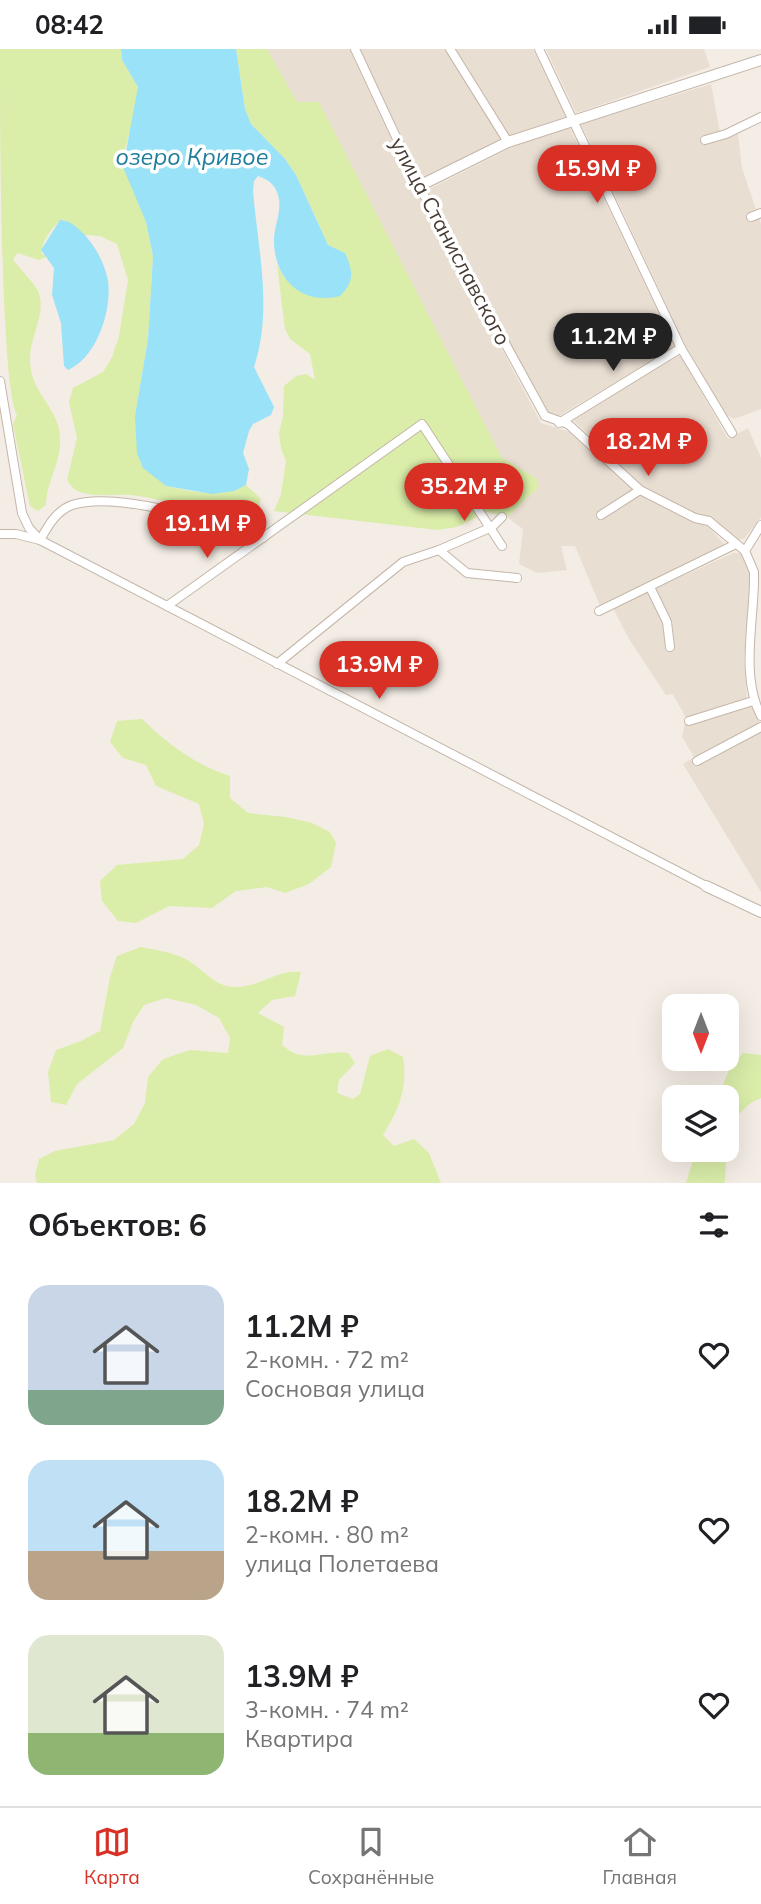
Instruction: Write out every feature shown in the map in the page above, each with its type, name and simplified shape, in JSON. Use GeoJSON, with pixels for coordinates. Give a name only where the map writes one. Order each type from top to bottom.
{"type":"FeatureCollection","features":[{"type":"Feature","properties":{"kind":"street","name":"улица Станиславского"},"geometry":{"type":"LineString","coordinates":[[355,49],[419,186],[545,416],[568,424],[640,490],[695,518],[709,521],[745,551]]}},
{"type":"Feature","properties":{"kind":"street"},"geometry":{"type":"LineString","coordinates":[[450,49],[508,142]]}},
{"type":"Feature","properties":{"kind":"street"},"geometry":{"type":"LineString","coordinates":[[539,49],[681,348],[732,433]]}},
{"type":"Feature","properties":{"kind":"street"},"geometry":{"type":"LineString","coordinates":[[419,186],[508,142],[761,60]]}},
{"type":"Feature","properties":{"kind":"street"},"geometry":{"type":"LineString","coordinates":[[705,140],[726,134],[761,117]]}},
{"type":"Feature","properties":{"kind":"street"},"geometry":{"type":"LineString","coordinates":[[751,217],[761,213]]}},
{"type":"Feature","properties":{"kind":"street"},"geometry":{"type":"LineString","coordinates":[[559,423],[681,348]]}},
{"type":"Feature","properties":{"kind":"street"},"geometry":{"type":"LineString","coordinates":[[0,381],[22,513],[29,528],[40,540]]}},
{"type":"Feature","properties":{"kind":"street"},"geometry":{"type":"LineString","coordinates":[[167,606],[422,423],[502,546]]}},
{"type":"Feature","properties":{"kind":"street"},"geometry":{"type":"LineString","coordinates":[[601,515],[640,490]]}},
{"type":"Feature","properties":{"kind":"street"},"geometry":{"type":"LineString","coordinates":[[40,540],[52,519],[70,506],[96,501],[182,512],[263,538]]}},
{"type":"Feature","properties":{"kind":"street"},"geometry":{"type":"LineString","coordinates":[[277,664],[403,562],[490,528],[502,517]]}},
{"type":"Feature","properties":{"kind":"street"},"geometry":{"type":"LineString","coordinates":[[761,525],[745,551],[754,572],[750,676],[753,701],[761,716]]}},
{"type":"Feature","properties":{"kind":"street"},"geometry":{"type":"LineString","coordinates":[[0,534],[16,534],[40,540],[706,886],[761,912]]}},
{"type":"Feature","properties":{"kind":"street"},"geometry":{"type":"LineString","coordinates":[[599,611],[736,544]]}},
{"type":"Feature","properties":{"kind":"street"},"geometry":{"type":"LineString","coordinates":[[439,549],[467,573],[517,578]]}},
{"type":"Feature","properties":{"kind":"street"},"geometry":{"type":"LineString","coordinates":[[650,587],[667,622],[670,647]]}},
{"type":"Feature","properties":{"kind":"street"},"geometry":{"type":"LineString","coordinates":[[689,721],[753,701]]}},
{"type":"Feature","properties":{"kind":"street"},"geometry":{"type":"LineString","coordinates":[[696,761],[761,727]]}},
{"type":"Feature","properties":{"kind":"shaded area"},"geometry":{"type":"Polygon","coordinates":[[[267,49],[351,49],[417,189],[541,423],[570,432],[632,488],[693,521],[706,524],[726,546],[600,606],[575,546],[561,546],[567,570],[537,573],[519,564],[523,529],[507,517],[539,487],[536,478],[502,459],[319,102],[297,102],[267,49]]]}},
{"type":"Feature","properties":{"kind":"shaded area"},"geometry":{"type":"Polygon","coordinates":[[[359,49],[445,49],[502,139],[420,179],[359,49]]]}},
{"type":"Feature","properties":{"kind":"shaded area"},"geometry":{"type":"Polygon","coordinates":[[[455,49],[533,49],[566,117],[508,137],[455,49]]]}},
{"type":"Feature","properties":{"kind":"shaded area"},"geometry":{"type":"Polygon","coordinates":[[[546,49],[704,49],[710,67],[576,113],[546,49]]]}},
{"type":"Feature","properties":{"kind":"shaded area"},"geometry":{"type":"Polygon","coordinates":[[[711,84],[721,138],[738,134],[742,168],[761,224],[761,409],[734,419],[725,414],[685,344],[581,124],[711,84]]]}},
{"type":"Feature","properties":{"kind":"shaded area"},"geometry":{"type":"Polygon","coordinates":[[[570,128],[675,347],[557,417],[547,414],[427,190],[517,145],[570,128]]]}},
{"type":"Feature","properties":{"kind":"shaded area"},"geometry":{"type":"Polygon","coordinates":[[[680,355],[728,439],[748,428],[761,458],[761,517],[744,539],[735,540],[639,484],[572,419],[680,355]]]}},
{"type":"Feature","properties":{"kind":"shaded area"},"geometry":{"type":"Polygon","coordinates":[[[733,553],[742,553],[750,576],[744,660],[747,698],[761,726],[761,892],[683,764],[694,757],[682,737],[686,718],[673,694],[666,695],[629,639],[613,608],[733,553]]]}},
{"type":"Feature","properties":{"kind":"green space"},"geometry":{"type":"Polygon","coordinates":[[[0,49],[121,49],[122,60],[138,87],[123,158],[146,222],[153,256],[148,339],[135,416],[166,486],[216,493],[246,485],[261,499],[259,506],[245,510],[214,510],[131,495],[89,494],[75,489],[67,480],[77,438],[69,402],[73,388],[103,372],[112,357],[119,336],[128,280],[117,244],[100,236],[84,235],[63,219],[51,230],[43,243],[41,253],[46,257],[39,260],[18,253],[13,259],[39,293],[39,318],[30,361],[35,383],[55,418],[60,438],[46,505],[38,511],[30,506],[13,424],[17,415],[11,393],[7,353],[2,242],[0,49]]]}},
{"type":"Feature","properties":{"kind":"green space"},"geometry":{"type":"Polygon","coordinates":[[[236,49],[267,49],[297,102],[319,102],[502,458],[536,478],[539,487],[507,517],[487,512],[457,527],[437,530],[274,511],[281,494],[286,461],[279,433],[283,416],[284,386],[296,376],[306,374],[315,380],[310,354],[290,339],[285,329],[277,264],[285,279],[345,253],[328,245],[296,175],[285,159],[251,124],[245,109],[236,49]]]}},
{"type":"Feature","properties":{"kind":"green space"},"geometry":{"type":"Polygon","coordinates":[[[142,719],[183,753],[230,776],[230,798],[248,813],[312,823],[330,832],[336,843],[331,867],[309,884],[285,893],[267,887],[236,891],[212,908],[169,906],[136,923],[118,921],[102,901],[100,881],[117,865],[183,859],[199,845],[204,824],[199,804],[156,786],[146,765],[123,758],[110,742],[117,721],[142,719]]]}},
{"type":"Feature","properties":{"kind":"green space"},"geometry":{"type":"Polygon","coordinates":[[[141,947],[184,958],[217,982],[230,987],[253,984],[284,973],[301,972],[295,996],[272,1000],[258,1013],[284,1027],[282,1045],[290,1051],[306,1056],[348,1053],[355,1063],[339,1080],[337,1093],[353,1099],[360,1094],[370,1056],[388,1049],[403,1057],[401,1098],[383,1135],[394,1146],[414,1139],[429,1153],[441,1183],[37,1183],[35,1175],[39,1159],[55,1151],[114,1140],[134,1124],[145,1103],[148,1077],[163,1059],[190,1050],[228,1053],[230,1038],[219,1018],[196,1005],[166,998],[144,1005],[133,1022],[123,1048],[77,1084],[66,1105],[51,1102],[48,1072],[56,1050],[100,1031],[110,977],[117,956],[141,947]]]}},
{"type":"Feature","properties":{"kind":"green space"},"geometry":{"type":"Polygon","coordinates":[[[743,1053],[761,1055],[761,1098],[749,1104],[739,1115],[739,1085],[723,1085],[728,1071],[739,1071],[739,1057],[743,1053]]]}},
{"type":"Feature","properties":{"kind":"green space"},"geometry":{"type":"Polygon","coordinates":[[[692,1162],[727,1162],[725,1183],[686,1183],[692,1162]]]}},
{"type":"Feature","properties":{"kind":"water","name":"озеро Кривое"},"geometry":{"type":"Polygon","coordinates":[[[121,49],[236,49],[245,109],[251,124],[285,159],[296,175],[328,245],[345,253],[350,265],[350,281],[340,296],[313,297],[292,285],[278,265],[275,252],[274,238],[279,209],[277,191],[258,176],[254,181],[253,191],[261,258],[263,324],[254,367],[274,407],[271,415],[253,424],[249,431],[243,453],[249,469],[246,485],[234,491],[212,494],[166,486],[143,468],[137,453],[135,416],[148,339],[153,256],[146,222],[123,167],[138,87],[122,60],[121,49]]]}},
{"type":"Feature","properties":{"kind":"water"},"geometry":{"type":"Polygon","coordinates":[[[60,220],[73,224],[95,249],[107,274],[109,293],[105,319],[94,344],[78,364],[68,370],[64,366],[61,323],[52,295],[54,268],[41,250],[60,220]]]}}]}
